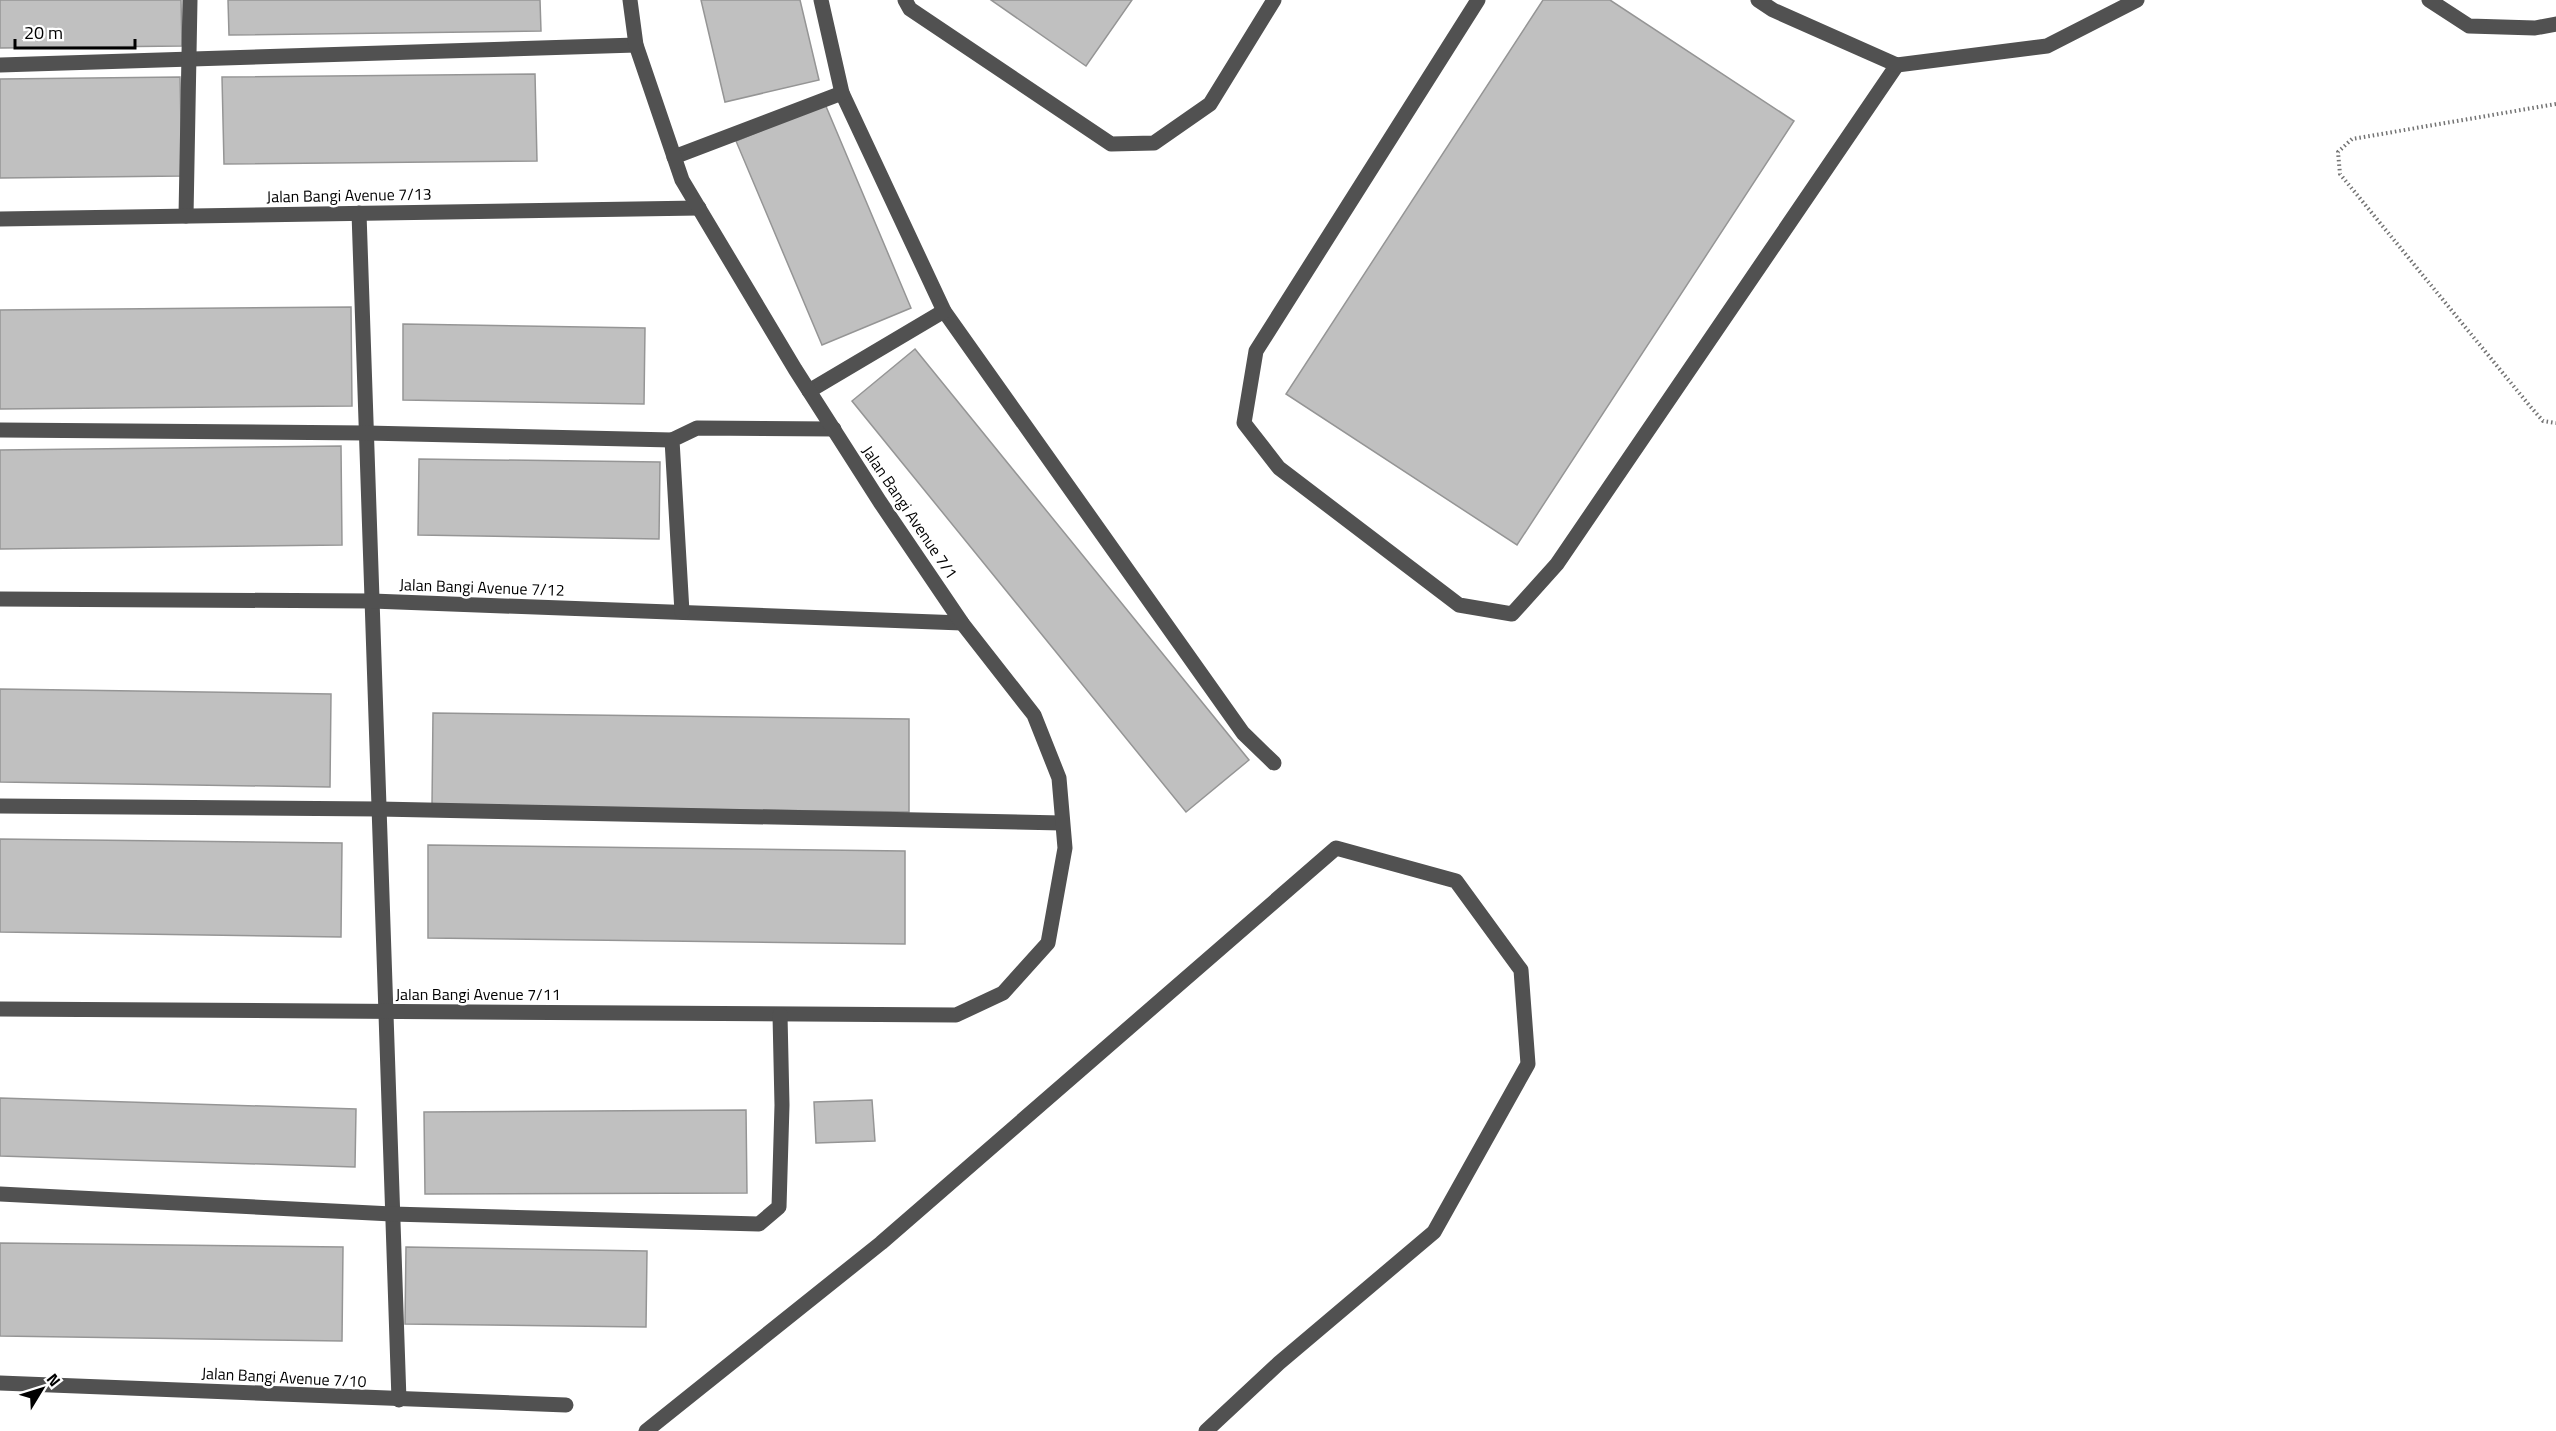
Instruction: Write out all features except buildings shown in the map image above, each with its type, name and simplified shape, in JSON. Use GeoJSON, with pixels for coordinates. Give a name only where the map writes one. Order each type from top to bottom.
{"type":"FeatureCollection","features":[{"type":"Feature","properties":{"kind":"street"},"geometry":{"type":"LineString","coordinates":[[186,216],[190,0]]}},
{"type":"Feature","properties":{"kind":"street","name":"Jalan Bangi Avenue 7/1"},"geometry":{"type":"LineString","coordinates":[[630,0],[636,45],[682,180],[809,391],[880,502],[962,623],[1034,715],[1059,778],[1065,848],[1047,943],[1003,993],[956,1015]]}},
{"type":"Feature","properties":{"kind":"street"},"geometry":{"type":"LineString","coordinates":[[821,0],[842,93],[944,310],[1243,733],[1274,763]]}},
{"type":"Feature","properties":{"kind":"street"},"geometry":{"type":"LineString","coordinates":[[905,0],[909,9],[1111,144],[1154,143],[1210,104],[1274,0]]}},
{"type":"Feature","properties":{"kind":"street"},"geometry":{"type":"LineString","coordinates":[[1478,0],[1256,351],[1244,423],[1279,468],[1459,605],[1512,614],[1557,564],[1897,65]]}},
{"type":"Feature","properties":{"kind":"street"},"geometry":{"type":"LineString","coordinates":[[1758,0],[1773,10],[1897,65],[2047,46],[2138,0]]}},
{"type":"Feature","properties":{"kind":"street"},"geometry":{"type":"LineString","coordinates":[[2429,0],[2469,26],[2535,28],[2556,24]]}},
{"type":"Feature","properties":{"kind":"street"},"geometry":{"type":"LineString","coordinates":[[0,65],[636,45]]}},
{"type":"Feature","properties":{"kind":"street"},"geometry":{"type":"LineString","coordinates":[[674,157],[842,93]]}},
{"type":"Feature","properties":{"kind":"street","name":"Jalan Bangi Avenue 7/13"},"geometry":{"type":"LineString","coordinates":[[0,219],[699,208]]}},
{"type":"Feature","properties":{"kind":"street"},"geometry":{"type":"LineString","coordinates":[[359,213],[399,1400]]}},
{"type":"Feature","properties":{"kind":"street"},"geometry":{"type":"LineString","coordinates":[[809,391],[944,310]]}},
{"type":"Feature","properties":{"kind":"street"},"geometry":{"type":"LineString","coordinates":[[0,430],[366,433],[672,440],[697,428],[834,429]]}},
{"type":"Feature","properties":{"kind":"street"},"geometry":{"type":"LineString","coordinates":[[672,440],[682,612]]}},
{"type":"Feature","properties":{"kind":"street","name":"Jalan Bangi Avenue 7/12"},"geometry":{"type":"LineString","coordinates":[[0,599],[372,601],[962,623]]}},
{"type":"Feature","properties":{"kind":"street"},"geometry":{"type":"LineString","coordinates":[[0,806],[379,809],[1062,823]]}},
{"type":"Feature","properties":{"kind":"street"},"geometry":{"type":"LineString","coordinates":[[646,1431],[881,1243],[1336,848],[1456,881],[1521,970],[1528,1064],[1434,1232],[1280,1363],[1206,1431]]}},
{"type":"Feature","properties":{"kind":"street","name":"Jalan Bangi Avenue 7/11"},"geometry":{"type":"LineString","coordinates":[[0,1009],[956,1015]]}},
{"type":"Feature","properties":{"kind":"street"},"geometry":{"type":"LineString","coordinates":[[0,1194],[392,1214],[759,1224],[779,1207],[782,1104],[780,1015]]}},
{"type":"Feature","properties":{"kind":"street","name":"Jalan Bangi Avenue 7/10"},"geometry":{"type":"LineString","coordinates":[[0,1383],[566,1405]]}},
{"type":"Feature","properties":{"kind":"path"},"geometry":{"type":"LineString","coordinates":[[2556,104],[2352,139],[2338,152],[2340,174],[2378,222],[2543,421],[2556,423]]}}]}
